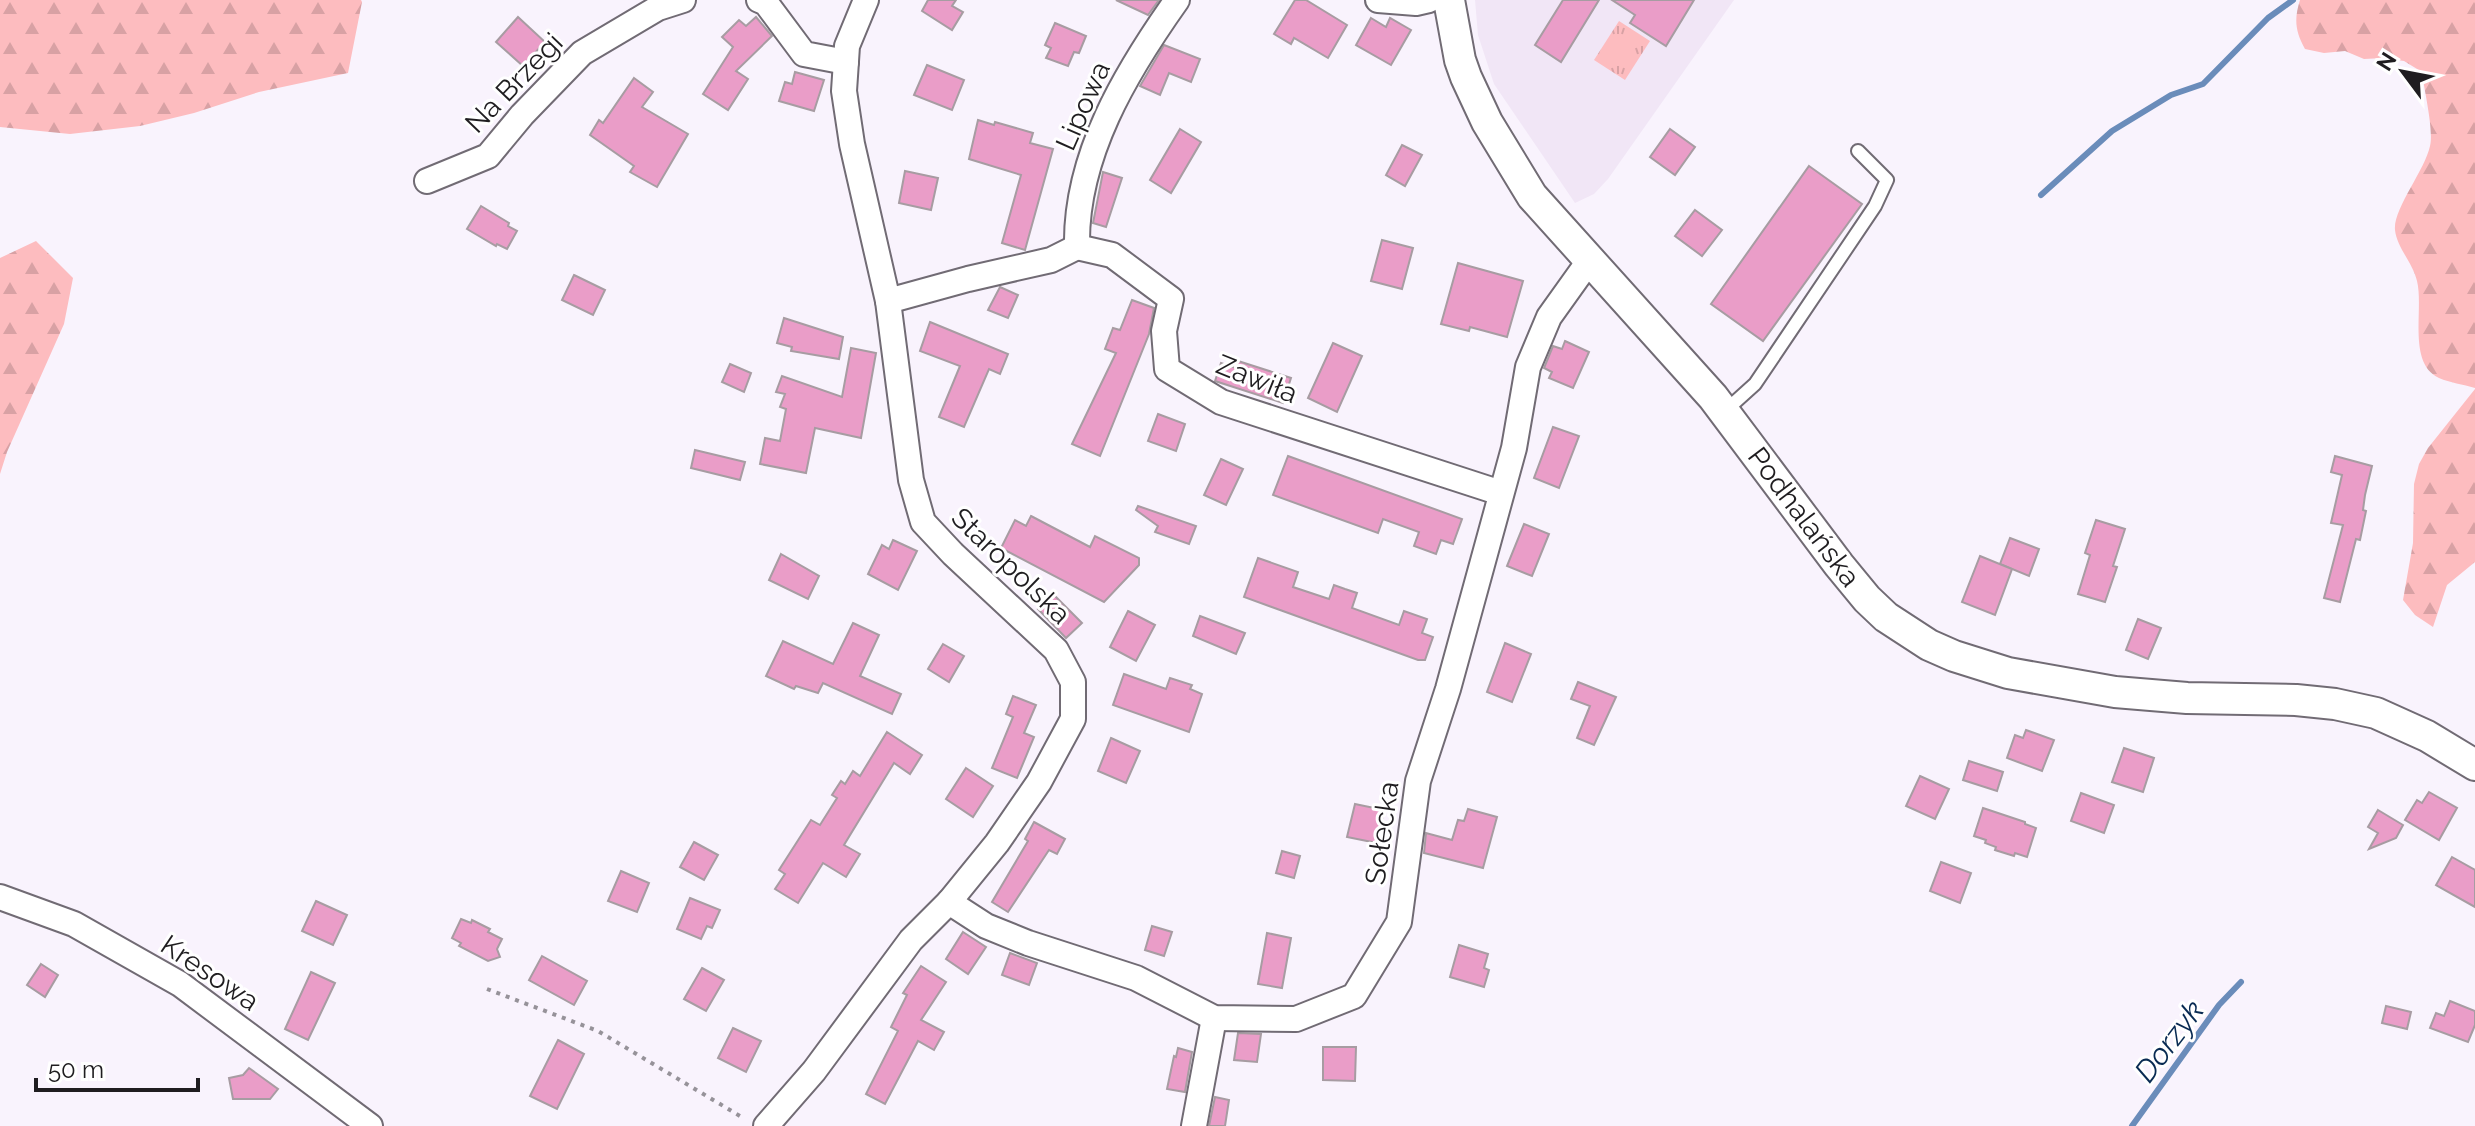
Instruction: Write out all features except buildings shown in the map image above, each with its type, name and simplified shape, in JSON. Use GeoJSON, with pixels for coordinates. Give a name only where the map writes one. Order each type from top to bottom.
{"type":"FeatureCollection","features":[{"type":"Feature","properties":{"kind":"street","name":"Na Brzegi"},"geometry":{"type":"LineString","coordinates":[[427,181],[488,156],[522,115],[582,53],[658,8],[683,0]]}},
{"type":"Feature","properties":{"kind":"street"},"geometry":{"type":"LineString","coordinates":[[759,0],[766,3],[804,54],[846,62]]}},
{"type":"Feature","properties":{"kind":"street","name":"Staropolska"},"geometry":{"type":"LineString","coordinates":[[766,1126],[814,1071],[911,940],[949,902],[997,843],[1039,782],[1073,719],[1073,682],[1056,650],[923,522],[911,480],[888,301],[852,144],[844,91],[847,46],[866,0]]}},
{"type":"Feature","properties":{"kind":"street","name":"Lipowa"},"geometry":{"type":"LineString","coordinates":[[1077,247],[1088,162],[1134,63],[1177,0]]}},
{"type":"Feature","properties":{"kind":"street"},"geometry":{"type":"LineString","coordinates":[[1378,0],[1416,3],[1429,0]]}},
{"type":"Feature","properties":{"kind":"street","name":"Podhalańska"},"geometry":{"type":"LineString","coordinates":[[1449,0],[1460,60],[1487,122],[1532,196],[1724,412],[1867,599],[1886,617],[1929,645],[2008,673],[2115,692],[2187,698],[2296,700],[2376,713],[2427,736],[2475,765]]}},
{"type":"Feature","properties":{"kind":"street"},"geometry":{"type":"LineString","coordinates":[[888,301],[1051,260],[1077,247]]}},
{"type":"Feature","properties":{"kind":"street","name":"Zawiła"},"geometry":{"type":"LineString","coordinates":[[1077,247],[1112,255],[1171,299],[1164,331],[1167,369],[1221,402],[1501,493]]}},
{"type":"Feature","properties":{"kind":"street","name":"Sołecka"},"geometry":{"type":"LineString","coordinates":[[949,902],[986,926],[1136,978],[1214,1018],[1296,1019],[1354,996],[1399,922],[1418,781],[1448,689],[1514,448],[1528,367],[1549,317],[1589,261]]}},
{"type":"Feature","properties":{"kind":"street","name":"Kresowa"},"geometry":{"type":"LineString","coordinates":[[0,897],[74,924],[180,984],[370,1126]]}},
{"type":"Feature","properties":{"kind":"street"},"geometry":{"type":"LineString","coordinates":[[1194,1126],[1214,1018]]}},
{"type":"Feature","properties":{"kind":"lane"},"geometry":{"type":"LineString","coordinates":[[1724,412],[1755,384],[1875,206],[1887,180],[1858,151]]}},
{"type":"Feature","properties":{"kind":"path"},"geometry":{"type":"LineString","coordinates":[[487,989],[598,1031],[757,1126]]}},
{"type":"Feature","properties":{"kind":"shaded area"},"geometry":{"type":"Polygon","coordinates":[[[1475,0],[1734,0],[1608,179],[1594,194],[1575,203],[1494,84],[1478,35],[1475,0]]]}},
{"type":"Feature","properties":{"kind":"green space"},"geometry":{"type":"Polygon","coordinates":[[[0,0],[362,2],[348,73],[259,92],[140,126],[70,134],[0,127],[0,0]]]}},
{"type":"Feature","properties":{"kind":"green space"},"geometry":{"type":"Polygon","coordinates":[[[2300,0],[2475,0],[2475,388],[2439,378],[2429,371],[2423,360],[2417,281],[2395,230],[2399,211],[2430,146],[2430,120],[2422,72],[2404,61],[2364,59],[2345,51],[2324,53],[2305,49],[2296,25],[2300,0]]]}},
{"type":"Feature","properties":{"kind":"green space"},"geometry":{"type":"Polygon","coordinates":[[[1619,21],[1650,41],[1625,80],[1594,60],[1619,21]]]}},
{"type":"Feature","properties":{"kind":"green space"},"geometry":{"type":"Polygon","coordinates":[[[36,241],[73,278],[64,324],[0,474],[0,258],[36,241]]]}},
{"type":"Feature","properties":{"kind":"green space"},"geometry":{"type":"Polygon","coordinates":[[[2475,389],[2475,562],[2447,585],[2433,627],[2415,615],[2403,600],[2413,543],[2414,484],[2419,464],[2428,448],[2475,389]]]}},
{"type":"Feature","properties":{"kind":"waterway"},"geometry":{"type":"LineString","coordinates":[[2041,195],[2112,131],[2171,95],[2203,84],[2268,18],[2293,0]]}},
{"type":"Feature","properties":{"kind":"waterway","name":"Dorzyk"},"geometry":{"type":"LineString","coordinates":[[2132,1126],[2219,1005],[2241,982]]}}]}
